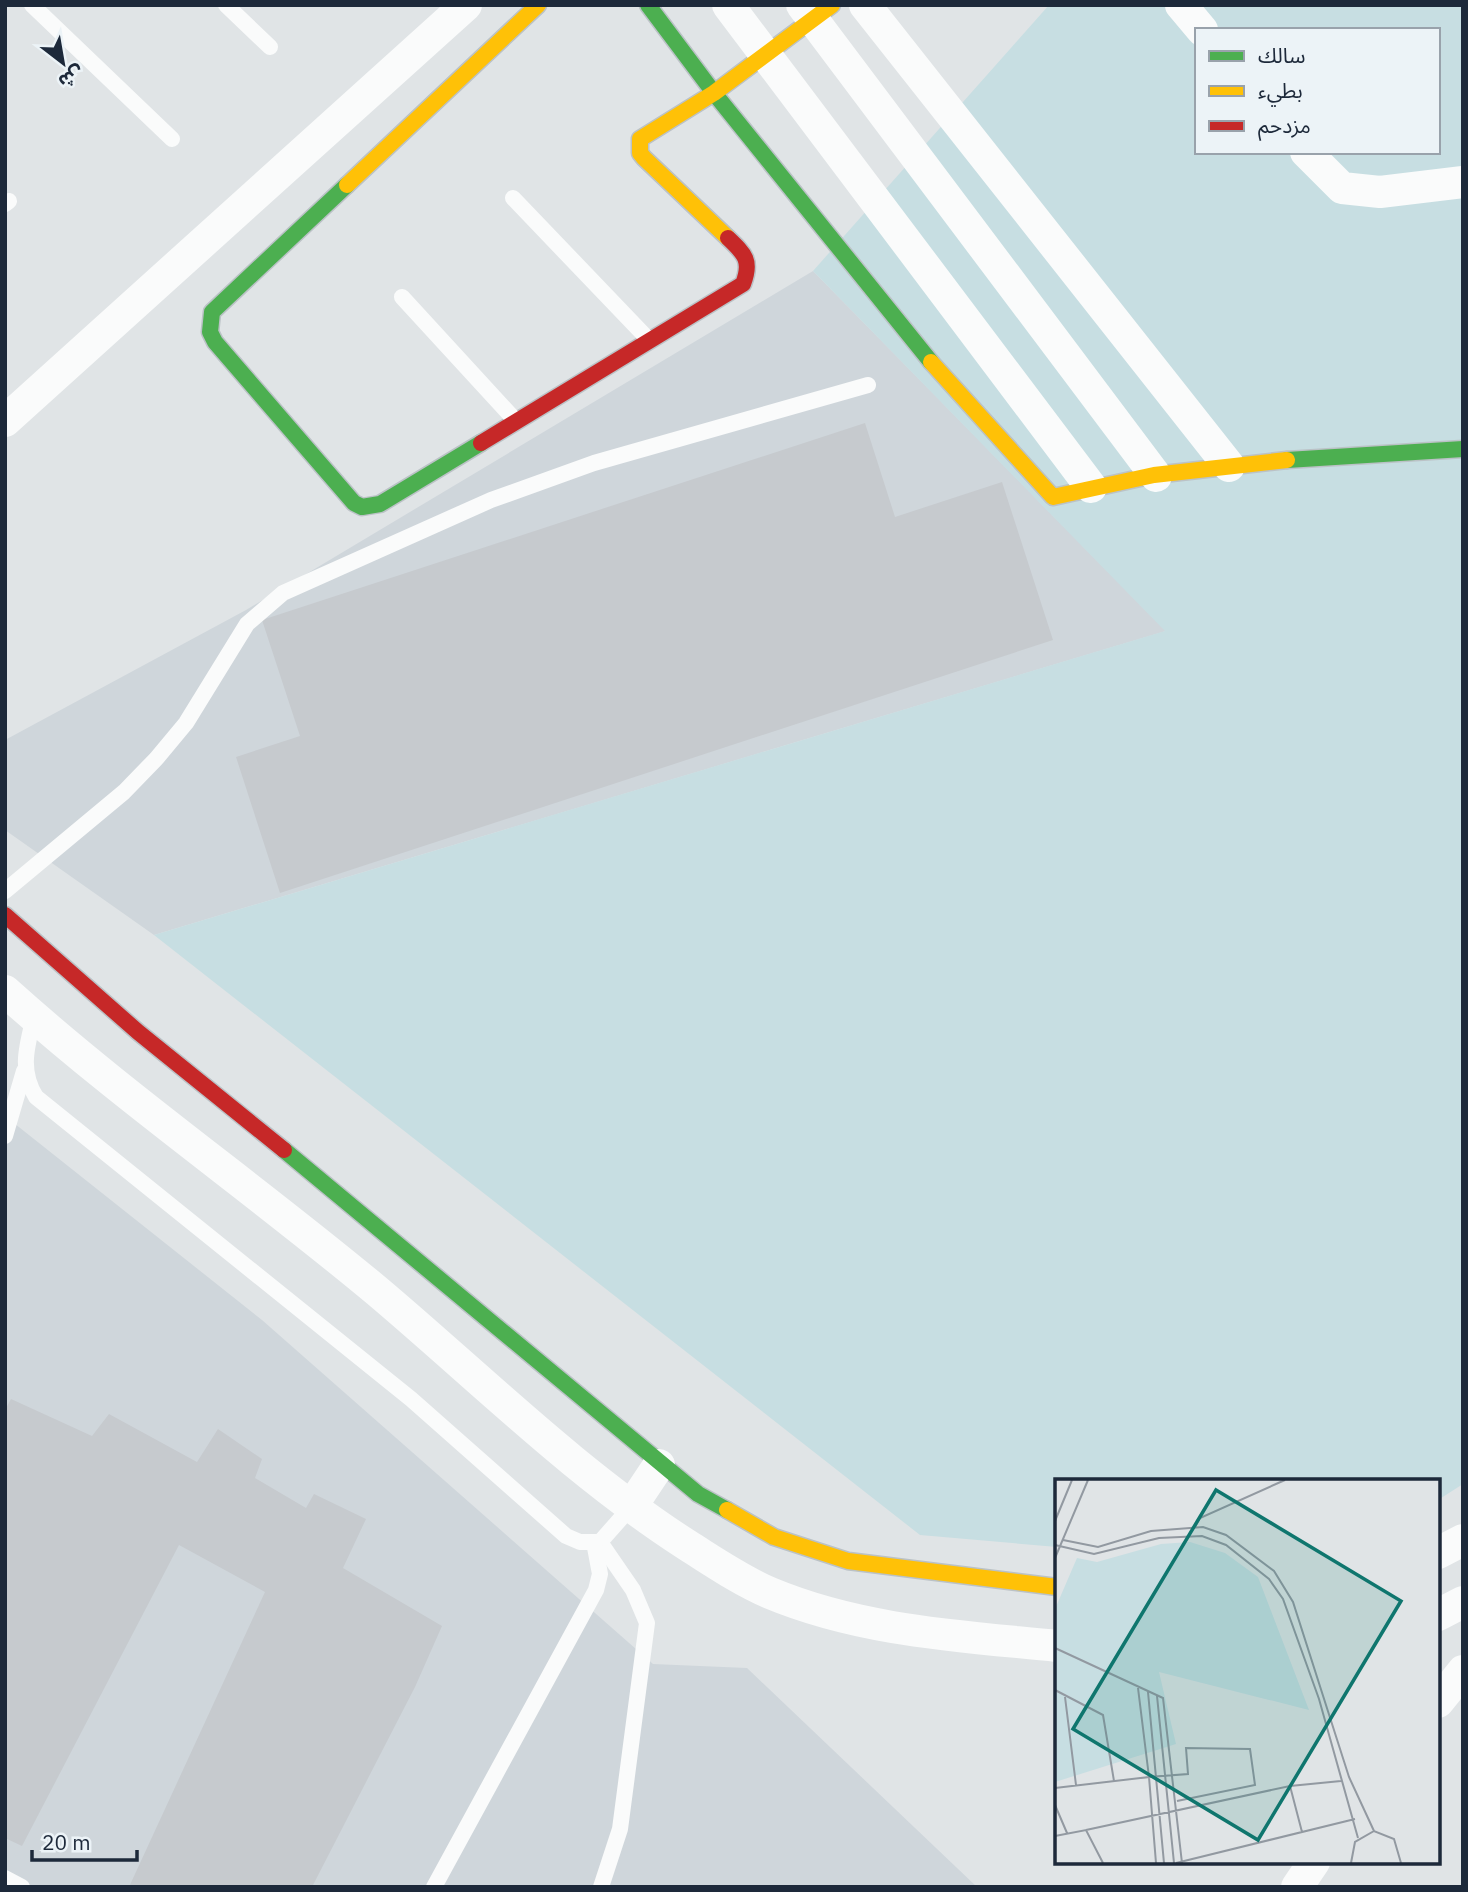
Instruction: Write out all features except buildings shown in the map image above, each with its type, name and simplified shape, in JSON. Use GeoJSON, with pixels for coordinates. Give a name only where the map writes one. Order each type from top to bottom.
{"type":"FeatureCollection","features":[{"type":"Feature","properties":{"kind":"street"},"geometry":{"type":"LineString","coordinates":[[5,421],[466,5]]}},
{"type":"Feature","properties":{"kind":"street"},"geometry":{"type":"LineString","coordinates":[[538,5],[216,305],[210,321],[215,342],[354,503],[362,507],[380,504],[736,288],[747,278],[749,262],[746,255],[640,153],[639,145],[645,134],[714,93],[766,56],[815,10],[1156,476]]}},
{"type":"Feature","properties":{"kind":"street"},"geometry":{"type":"LineString","coordinates":[[649,5],[714,93],[934,366],[1034,480],[1053,497],[1091,486],[1229,466],[1463,449]]}},
{"type":"Feature","properties":{"kind":"street"},"geometry":{"type":"LineString","coordinates":[[728,5],[1091,486]]}},
{"type":"Feature","properties":{"kind":"street"},"geometry":{"type":"LineString","coordinates":[[865,5],[1229,466]]}},
{"type":"Feature","properties":{"kind":"street"},"geometry":{"type":"LineString","coordinates":[[1181,5],[1200,28]]}},
{"type":"Feature","properties":{"kind":"street"},"geometry":{"type":"LineString","coordinates":[[1308,154],[1342,188],[1380,192],[1463,182]]}},
{"type":"Feature","properties":{"kind":"street"},"geometry":{"type":"LineString","coordinates":[[5,915],[138,1032],[383,1228],[659,1465],[698,1494],[739,1520],[811,1550],[848,1561],[1055,1587]]}},
{"type":"Feature","properties":{"kind":"street"},"geometry":{"type":"LineString","coordinates":[[5,991],[201,1153],[300,1227],[631,1507],[735,1576],[807,1608],[891,1627],[1055,1646]]}},
{"type":"Feature","properties":{"kind":"street"},"geometry":{"type":"LineString","coordinates":[[631,1507],[659,1465]]}},
{"type":"Feature","properties":{"kind":"street"},"geometry":{"type":"LineString","coordinates":[[1440,1552],[1463,1540]]}},
{"type":"Feature","properties":{"kind":"street"},"geometry":{"type":"LineString","coordinates":[[1440,1700],[1463,1671]]}},
{"type":"Feature","properties":{"kind":"street"},"geometry":{"type":"LineString","coordinates":[[1297,1887],[1313,1864]]}},
{"type":"Feature","properties":{"kind":"lane"},"geometry":{"type":"LineString","coordinates":[[32,5],[172,139]]}},
{"type":"Feature","properties":{"kind":"lane"},"geometry":{"type":"LineString","coordinates":[[226,5],[270,47]]}},
{"type":"Feature","properties":{"kind":"lane"},"geometry":{"type":"LineString","coordinates":[[513,198],[650,340]]}},
{"type":"Feature","properties":{"kind":"lane"},"geometry":{"type":"LineString","coordinates":[[402,297],[515,420]]}},
{"type":"Feature","properties":{"kind":"lane"},"geometry":{"type":"LineString","coordinates":[[5,891],[124,792],[156,760],[192,713],[247,624],[283,593],[491,500],[581,467],[869,385]]}},
{"type":"Feature","properties":{"kind":"lane"},"geometry":{"type":"LineString","coordinates":[[5,1136],[25,1069],[34,1017]]}},
{"type":"Feature","properties":{"kind":"lane"},"geometry":{"type":"LineString","coordinates":[[25,1069],[32,1090],[48,1108],[411,1399],[566,1536],[580,1542],[597,1542],[631,1507]]}},
{"type":"Feature","properties":{"kind":"lane"},"geometry":{"type":"LineString","coordinates":[[434,1887],[596,1590],[600,1574],[597,1542]]}},
{"type":"Feature","properties":{"kind":"lane"},"geometry":{"type":"LineString","coordinates":[[597,1542],[632,1590],[647,1623],[620,1829],[601,1887]]}},
{"type":"Feature","properties":{"kind":"lane"},"geometry":{"type":"LineString","coordinates":[[5,1878],[22,1887]]}},
{"type":"Feature","properties":{"kind":"shaded area"},"geometry":{"type":"Polygon","coordinates":[[[1049,5],[1463,5],[1463,1484],[1440,1499],[1440,1479],[1055,1479],[1055,1547],[920,1535],[154,935],[1165,631],[813,271],[1049,5]]]}},
{"type":"Feature","properties":{"kind":"shaded area"},"geometry":{"type":"Polygon","coordinates":[[[813,271],[1166,631],[154,935],[5,830],[5,740],[246,610],[813,271]]]}},
{"type":"Feature","properties":{"kind":"shaded area"},"geometry":{"type":"Polygon","coordinates":[[[5,1116],[262,1320],[653,1664],[747,1668],[977,1887],[5,1887],[5,1116]]]}},
{"type":"Feature","properties":{"kind":"traffic: fast"},"geometry":{"type":"LineString","coordinates":[[648,5],[714,93],[931,362]]}},
{"type":"Feature","properties":{"kind":"traffic: fast"},"geometry":{"type":"LineString","coordinates":[[347,185],[212,312],[210,332],[215,342],[354,503],[362,507],[380,504],[481,443]]}},
{"type":"Feature","properties":{"kind":"traffic: fast"},"geometry":{"type":"LineString","coordinates":[[1287,460],[1463,449]]}},
{"type":"Feature","properties":{"kind":"traffic: fast"},"geometry":{"type":"LineString","coordinates":[[284,1150],[698,1494],[727,1510]]}},
{"type":"Feature","properties":{"kind":"traffic: slow"},"geometry":{"type":"LineString","coordinates":[[347,185],[538,5]]}},
{"type":"Feature","properties":{"kind":"traffic: slow"},"geometry":{"type":"LineString","coordinates":[[728,238],[644,158],[640,153],[640,139],[714,93],[832,5]]}},
{"type":"Feature","properties":{"kind":"traffic: slow"},"geometry":{"type":"LineString","coordinates":[[931,362],[1053,497],[1154,475],[1287,460]]}},
{"type":"Feature","properties":{"kind":"traffic: slow"},"geometry":{"type":"LineString","coordinates":[[727,1510],[774,1537],[848,1561],[1055,1587]]}},
{"type":"Feature","properties":{"kind":"traffic: jam"},"geometry":{"type":"LineString","coordinates":[[481,443],[743,284],[747,264],[739,249],[728,238]]}},
{"type":"Feature","properties":{"kind":"traffic: jam"},"geometry":{"type":"LineString","coordinates":[[5,915],[138,1032],[284,1150]]}}]}
